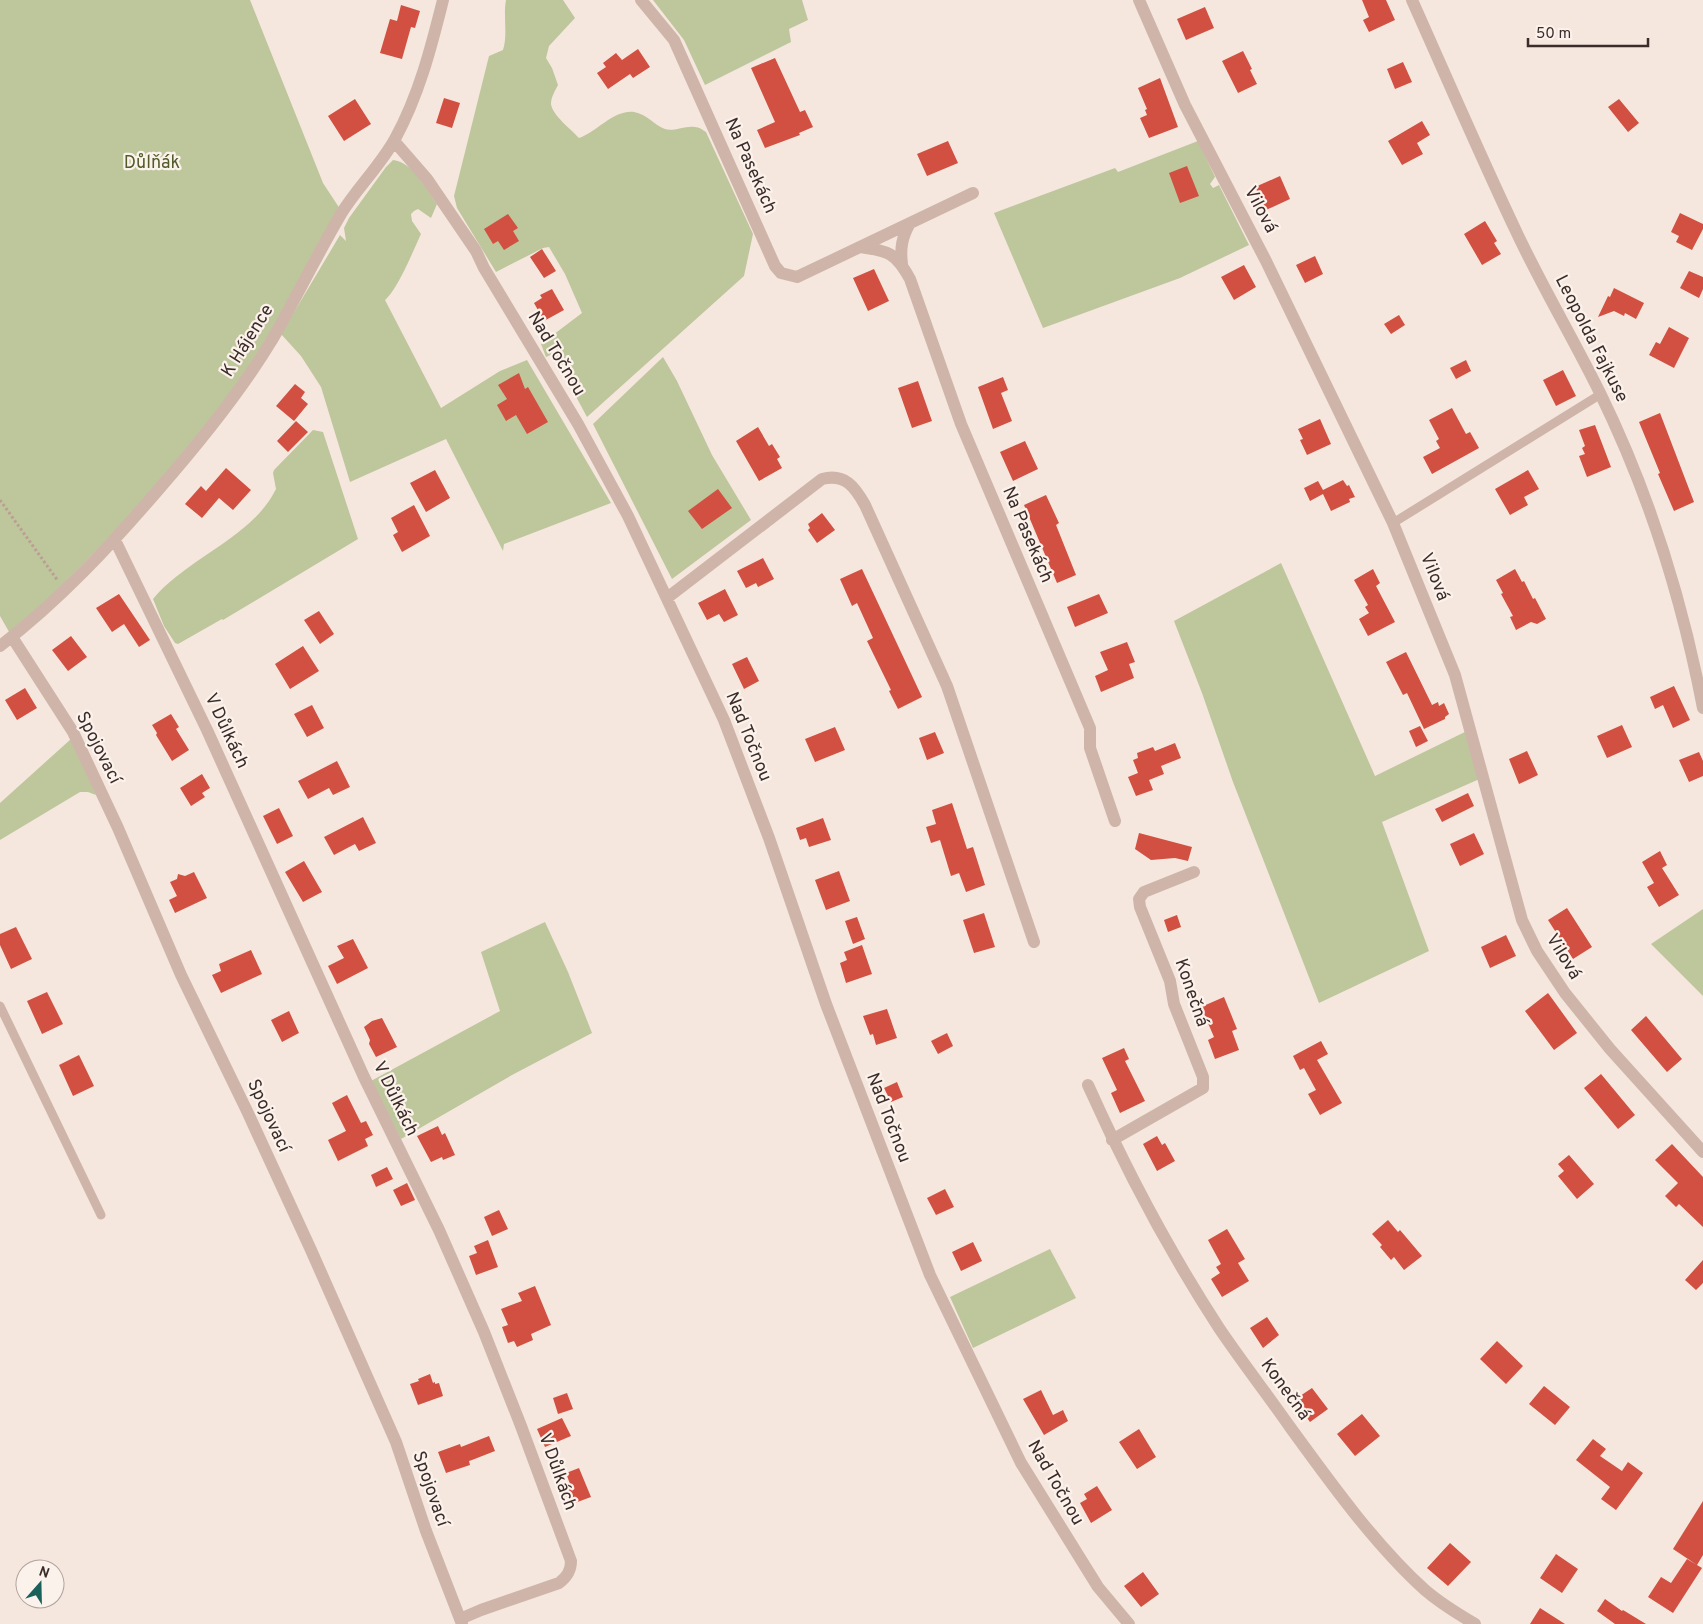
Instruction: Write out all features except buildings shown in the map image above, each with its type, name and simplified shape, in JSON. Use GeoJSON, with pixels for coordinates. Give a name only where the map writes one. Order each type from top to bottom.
{"type":"FeatureCollection","features":[{"type":"Feature","properties":{"kind":"street","name":"K Hájence"},"geometry":{"type":"LineString","coordinates":[[0,646],[64,590],[115,540],[190,454],[228,405],[272,340],[342,212],[394,141],[413,101],[428,60],[443,0]]}},
{"type":"Feature","properties":{"kind":"street","name":"Na Pasekách"},"geometry":{"type":"LineString","coordinates":[[641,0],[674,40],[776,266],[781,273],[797,277],[973,193]]}},
{"type":"Feature","properties":{"kind":"street","name":"Vilová"},"geometry":{"type":"LineString","coordinates":[[1139,0],[1185,105],[1266,261],[1393,523],[1455,675],[1522,920],[1537,951],[1564,993],[1610,1049],[1703,1152]]}},
{"type":"Feature","properties":{"kind":"street","name":"Leopolda Fajkuse"},"geometry":{"type":"LineString","coordinates":[[1412,0],[1515,230],[1600,394],[1632,465],[1661,545],[1683,617],[1703,708]]}},
{"type":"Feature","properties":{"kind":"street","name":"Nad Točnou"},"geometry":{"type":"LineString","coordinates":[[394,141],[427,179],[476,251],[484,268],[587,440],[628,516],[724,720],[769,838],[826,1004],[930,1275],[1020,1463],[1098,1587],[1129,1624]]}},
{"type":"Feature","properties":{"kind":"street","name":"Na Pasekách"},"geometry":{"type":"LineString","coordinates":[[910,224],[903,235],[900,248],[902,264],[910,279],[961,424],[1090,728],[1090,748],[1115,821]]}},
{"type":"Feature","properties":{"kind":"street"},"geometry":{"type":"LineString","coordinates":[[860,247],[882,250],[892,255],[902,264]]}},
{"type":"Feature","properties":{"kind":"street"},"geometry":{"type":"LineString","coordinates":[[667,598],[822,479],[833,476],[846,481],[856,489],[948,686],[1034,942]]}},
{"type":"Feature","properties":{"kind":"street","name":"V Důlkách"},"geometry":{"type":"LineString","coordinates":[[115,540],[210,736],[364,1077],[442,1238],[484,1332],[571,1560],[566,1578],[559,1583],[481,1610],[461,1622]]}},
{"type":"Feature","properties":{"kind":"street","name":"Spojovací"},"geometry":{"type":"LineString","coordinates":[[12,637],[73,732],[118,828],[181,975],[247,1111],[311,1250],[396,1442],[426,1531],[461,1622]]}},
{"type":"Feature","properties":{"kind":"street","name":"Konečná"},"geometry":{"type":"LineString","coordinates":[[1112,1140],[1203,1088],[1203,1076],[1174,1004],[1170,980],[1140,908],[1139,899],[1144,892],[1194,872]]}},
{"type":"Feature","properties":{"kind":"street","name":"Konečná"},"geometry":{"type":"LineString","coordinates":[[1088,1085],[1112,1140],[1149,1212],[1219,1328],[1317,1464],[1388,1554],[1426,1591],[1475,1624]]}},
{"type":"Feature","properties":{"kind":"lane"},"geometry":{"type":"LineString","coordinates":[[1393,523],[1600,394]]}},
{"type":"Feature","properties":{"kind":"lane"},"geometry":{"type":"LineString","coordinates":[[0,1006],[101,1215]]}},
{"type":"Feature","properties":{"kind":"path"},"geometry":{"type":"LineString","coordinates":[[0,500],[64,590]]}},
{"type":"Feature","properties":{"kind":"green space","name":"Důlňák"},"geometry":{"type":"Polygon","coordinates":[[[0,0],[250,0],[323,183],[342,212],[297,296],[190,454],[12,637],[0,616],[0,0]]]}},
{"type":"Feature","properties":{"kind":"green space"},"geometry":{"type":"Polygon","coordinates":[[[506,0],[563,0],[575,18],[549,46],[546,58],[558,85],[553,94],[552,108],[558,117],[579,138],[619,114],[626,112],[639,113],[665,129],[696,127],[701,129],[706,132],[753,234],[744,276],[587,417],[553,354],[546,357],[541,344],[582,313],[565,274],[549,247],[543,248],[496,272],[457,208],[454,196],[489,56],[503,50],[506,0]]]}},
{"type":"Feature","properties":{"kind":"green space"},"geometry":{"type":"Polygon","coordinates":[[[653,0],[802,0],[808,20],[789,29],[791,42],[705,85],[684,40],[653,0]]]}},
{"type":"Feature","properties":{"kind":"green space"},"geometry":{"type":"Polygon","coordinates":[[[1198,141],[1215,177],[1210,184],[1213,188],[1219,185],[1249,245],[1180,278],[1043,328],[994,213],[1115,168],[1118,172],[1198,141]]]}},
{"type":"Feature","properties":{"kind":"green space"},"geometry":{"type":"Polygon","coordinates":[[[393,160],[400,162],[413,171],[437,204],[431,218],[418,209],[411,214],[412,221],[421,234],[400,279],[385,300],[441,408],[500,371],[527,360],[611,503],[504,544],[503,551],[446,439],[350,482],[321,387],[301,356],[281,334],[340,235],[346,241],[344,228],[349,218],[393,160]]]}},
{"type":"Feature","properties":{"kind":"green space"},"geometry":{"type":"Polygon","coordinates":[[[663,357],[677,381],[712,455],[751,520],[672,579],[593,424],[663,357]]]}},
{"type":"Feature","properties":{"kind":"green space"},"geometry":{"type":"Polygon","coordinates":[[[313,430],[323,432],[358,539],[223,620],[178,644],[175,643],[164,626],[153,599],[183,571],[236,535],[251,521],[265,506],[276,489],[274,470],[313,430]]]}},
{"type":"Feature","properties":{"kind":"green space"},"geometry":{"type":"Polygon","coordinates":[[[1281,563],[1375,776],[1471,729],[1484,777],[1382,822],[1429,951],[1319,1003],[1233,782],[1202,693],[1174,621],[1281,563]]]}},
{"type":"Feature","properties":{"kind":"green space"},"geometry":{"type":"Polygon","coordinates":[[[71,739],[96,795],[80,792],[0,840],[0,803],[71,739]]]}},
{"type":"Feature","properties":{"kind":"green space"},"geometry":{"type":"Polygon","coordinates":[[[1703,909],[1703,996],[1651,944],[1703,909]]]}},
{"type":"Feature","properties":{"kind":"green space"},"geometry":{"type":"Polygon","coordinates":[[[545,922],[568,972],[592,1033],[512,1075],[401,1139],[371,1081],[500,1011],[481,952],[545,922]]]}},
{"type":"Feature","properties":{"kind":"green space"},"geometry":{"type":"Polygon","coordinates":[[[1050,1249],[1076,1298],[973,1348],[950,1297],[1050,1249]]]}}]}
